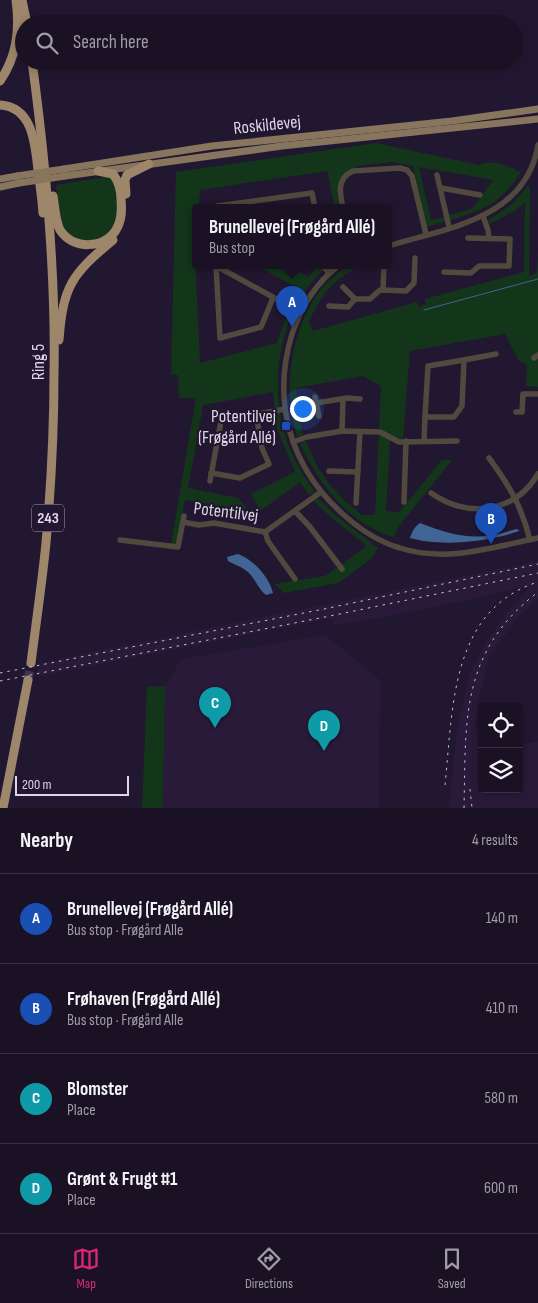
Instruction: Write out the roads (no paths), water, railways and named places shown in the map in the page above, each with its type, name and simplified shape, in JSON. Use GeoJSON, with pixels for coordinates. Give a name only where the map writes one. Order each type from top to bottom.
{"type":"FeatureCollection","features":[{"type":"Feature","properties":{"kind":"highway"},"geometry":{"type":"LineString","coordinates":[[16,0],[17,15]]}},
{"type":"Feature","properties":{"kind":"highway"},"geometry":{"type":"LineString","coordinates":[[22,0],[24,15]]}},
{"type":"Feature","properties":{"kind":"highway"},"geometry":{"type":"LineString","coordinates":[[0,81],[11,63],[15,52]]}},
{"type":"Feature","properties":{"kind":"highway","name":"Ring 5"},"geometry":{"type":"LineString","coordinates":[[30,663],[46,544],[51,475],[54,373],[48,194],[35,70]]}},
{"type":"Feature","properties":{"kind":"highway"},"geometry":{"type":"LineString","coordinates":[[36,70],[47,136],[56,218],[60,230],[67,238],[77,243],[87,245],[98,244],[107,239],[117,229],[120,219],[122,200],[118,182],[113,174],[98,171]]}},
{"type":"Feature","properties":{"kind":"highway"},"geometry":{"type":"LineString","coordinates":[[0,104],[20,113],[32,130],[34,138],[42,206],[50,330],[54,355]]}},
{"type":"Feature","properties":{"kind":"highway"},"geometry":{"type":"LineString","coordinates":[[54,373],[58,353],[61,314],[70,285],[78,272],[114,240],[122,230],[126,209],[126,178],[134,171],[149,164]]}},
{"type":"Feature","properties":{"kind":"highway"},"geometry":{"type":"LineString","coordinates":[[3,808],[28,680]]}},
{"type":"Feature","properties":{"kind":"main road","name":"Roskildevej"},"geometry":{"type":"LineString","coordinates":[[0,186],[18,180],[212,146],[452,121],[538,109]]}},
{"type":"Feature","properties":{"kind":"main road","name":"Roskildevej"},"geometry":{"type":"LineString","coordinates":[[65,173],[98,171],[282,146],[538,119]]}},
{"type":"Feature","properties":{"kind":"main road","name":"Roskildevej"},"geometry":{"type":"LineString","coordinates":[[0,179],[18,180]]}},
{"type":"Feature","properties":{"kind":"street"},"geometry":{"type":"LineString","coordinates":[[392,245],[483,216],[506,202],[521,187],[533,165],[538,145]]}},
{"type":"Feature","properties":{"kind":"street"},"geometry":{"type":"LineString","coordinates":[[342,204],[341,182],[353,171],[400,168],[407,170],[412,176],[426,234]]}},
{"type":"Feature","properties":{"kind":"street"},"geometry":{"type":"LineString","coordinates":[[438,175],[449,227]]}},
{"type":"Feature","properties":{"kind":"street"},"geometry":{"type":"LineString","coordinates":[[441,188],[480,195]]}},
{"type":"Feature","properties":{"kind":"street"},"geometry":{"type":"LineString","coordinates":[[232,204],[312,193],[314,204]]}},
{"type":"Feature","properties":{"kind":"street"},"geometry":{"type":"LineString","coordinates":[[483,216],[489,238]]}},
{"type":"Feature","properties":{"kind":"street"},"geometry":{"type":"LineString","coordinates":[[444,272],[471,273],[479,266],[509,266],[510,239],[468,238]]}},
{"type":"Feature","properties":{"kind":"street"},"geometry":{"type":"LineString","coordinates":[[343,288],[355,299],[370,300],[380,290],[406,291],[414,283],[414,258]]}},
{"type":"Feature","properties":{"kind":"street"},"geometry":{"type":"LineString","coordinates":[[216,269],[220,338],[262,327],[273,298]]}},
{"type":"Feature","properties":{"kind":"street"},"geometry":{"type":"LineString","coordinates":[[222,269],[300,312]]}},
{"type":"Feature","properties":{"kind":"street"},"geometry":{"type":"LineString","coordinates":[[326,269],[329,273]]}},
{"type":"Feature","properties":{"kind":"street"},"geometry":{"type":"LineString","coordinates":[[334,269],[315,288],[300,312],[286,359],[283,385],[289,429],[299,459],[321,492],[336,508],[372,536],[391,545],[416,552],[459,554],[538,538]]}},
{"type":"Feature","properties":{"kind":"street"},"geometry":{"type":"LineString","coordinates":[[384,269],[384,290]]}},
{"type":"Feature","properties":{"kind":"street"},"geometry":{"type":"LineString","coordinates":[[329,306],[348,307],[355,299]]}},
{"type":"Feature","properties":{"kind":"street"},"geometry":{"type":"LineString","coordinates":[[424,441],[428,366],[496,354]]}},
{"type":"Feature","properties":{"kind":"street"},"geometry":{"type":"LineString","coordinates":[[424,417],[454,417],[462,406],[464,360]]}},
{"type":"Feature","properties":{"kind":"street"},"geometry":{"type":"LineString","coordinates":[[516,412],[522,412],[523,390],[538,394]]}},
{"type":"Feature","properties":{"kind":"street"},"geometry":{"type":"LineString","coordinates":[[342,431],[344,399]]}},
{"type":"Feature","properties":{"kind":"street"},"geometry":{"type":"LineString","coordinates":[[319,416],[316,400],[360,399]]}},
{"type":"Feature","properties":{"kind":"street"},"geometry":{"type":"LineString","coordinates":[[210,481],[221,421],[285,409]]}},
{"type":"Feature","properties":{"kind":"street"},"geometry":{"type":"LineString","coordinates":[[211,473],[240,478],[269,464],[262,448],[256,414]]}},
{"type":"Feature","properties":{"kind":"street"},"geometry":{"type":"LineString","coordinates":[[293,442],[307,437],[342,431],[380,432],[395,441],[406,442],[457,441]]}},
{"type":"Feature","properties":{"kind":"street"},"geometry":{"type":"LineString","coordinates":[[356,504],[360,432]]}},
{"type":"Feature","properties":{"kind":"street"},"geometry":{"type":"LineString","coordinates":[[404,502],[406,442]]}},
{"type":"Feature","properties":{"kind":"street"},"geometry":{"type":"LineString","coordinates":[[489,458],[516,498],[527,526],[530,540]]}},
{"type":"Feature","properties":{"kind":"street"},"geometry":{"type":"LineString","coordinates":[[330,471],[358,472]]}},
{"type":"Feature","properties":{"kind":"street"},"geometry":{"type":"LineString","coordinates":[[431,493],[447,504],[468,509],[491,508],[516,498],[538,474]]}},
{"type":"Feature","properties":{"kind":"street","name":"Potentilvej"},"geometry":{"type":"LineString","coordinates":[[120,540],[178,547],[183,519],[199,525],[214,523],[265,532],[321,492]]}},
{"type":"Feature","properties":{"kind":"street"},"geometry":{"type":"LineString","coordinates":[[405,492],[412,492]]}},
{"type":"Feature","properties":{"kind":"street"},"geometry":{"type":"LineString","coordinates":[[295,510],[339,567]]}},
{"type":"Feature","properties":{"kind":"street","name":"Potentilvej"},"geometry":{"type":"LineString","coordinates":[[265,532],[268,541],[291,577]]}},
{"type":"Feature","properties":{"kind":"water"},"geometry":{"type":"Polygon","coordinates":[[[420,523],[445,532],[478,537],[516,529],[519,531],[494,538],[450,543],[410,538],[416,526],[420,523]]]}},
{"type":"Feature","properties":{"kind":"water"},"geometry":{"type":"Polygon","coordinates":[[[238,554],[250,560],[260,570],[268,581],[273,593],[266,595],[249,573],[228,561],[227,557],[238,554]]]}},
{"type":"Feature","properties":{"kind":"waterway"},"geometry":{"type":"LineString","coordinates":[[424,310],[538,279]]}},
{"type":"Feature","properties":{"kind":"tunnel"},"geometry":{"type":"LineString","coordinates":[[28,680],[31,663]]}},
{"type":"Feature","properties":{"kind":"railway"},"geometry":{"type":"LineString","coordinates":[[0,673],[324,609],[538,564]]}},
{"type":"Feature","properties":{"kind":"railway"},"geometry":{"type":"LineString","coordinates":[[0,681],[538,573]]}},
{"type":"Feature","properties":{"kind":"railway"},"geometry":{"type":"LineString","coordinates":[[445,785],[455,695],[462,666],[472,638],[487,615],[509,596],[538,582]]}},
{"type":"Feature","properties":{"kind":"railway"},"geometry":{"type":"LineString","coordinates":[[464,808],[465,745],[468,716],[473,689],[481,663],[494,639],[513,615],[538,592]]}},
{"type":"Feature","properties":{"kind":"railway"},"geometry":{"type":"LineString","coordinates":[[470,789],[472,808]]}},
{"type":"Feature","properties":{"kind":"place","name":"Brunellevej (Frøgård Allé)"},"geometry":{"type":"Point","coordinates":[292,327]}},
{"type":"Feature","properties":{"kind":"place","name":"Potentilvej (Frøgård Allé)"},"geometry":{"type":"Point","coordinates":[286,426]}},
{"type":"Feature","properties":{"kind":"place","name":"Frøhaven (Frøgård Allé)"},"geometry":{"type":"Point","coordinates":[491,544]}},
{"type":"Feature","properties":{"kind":"place","name":"Blomster"},"geometry":{"type":"Point","coordinates":[215,728]}},
{"type":"Feature","properties":{"kind":"place","name":"Grønt & Frugt #1"},"geometry":{"type":"Point","coordinates":[324,751]}}]}
